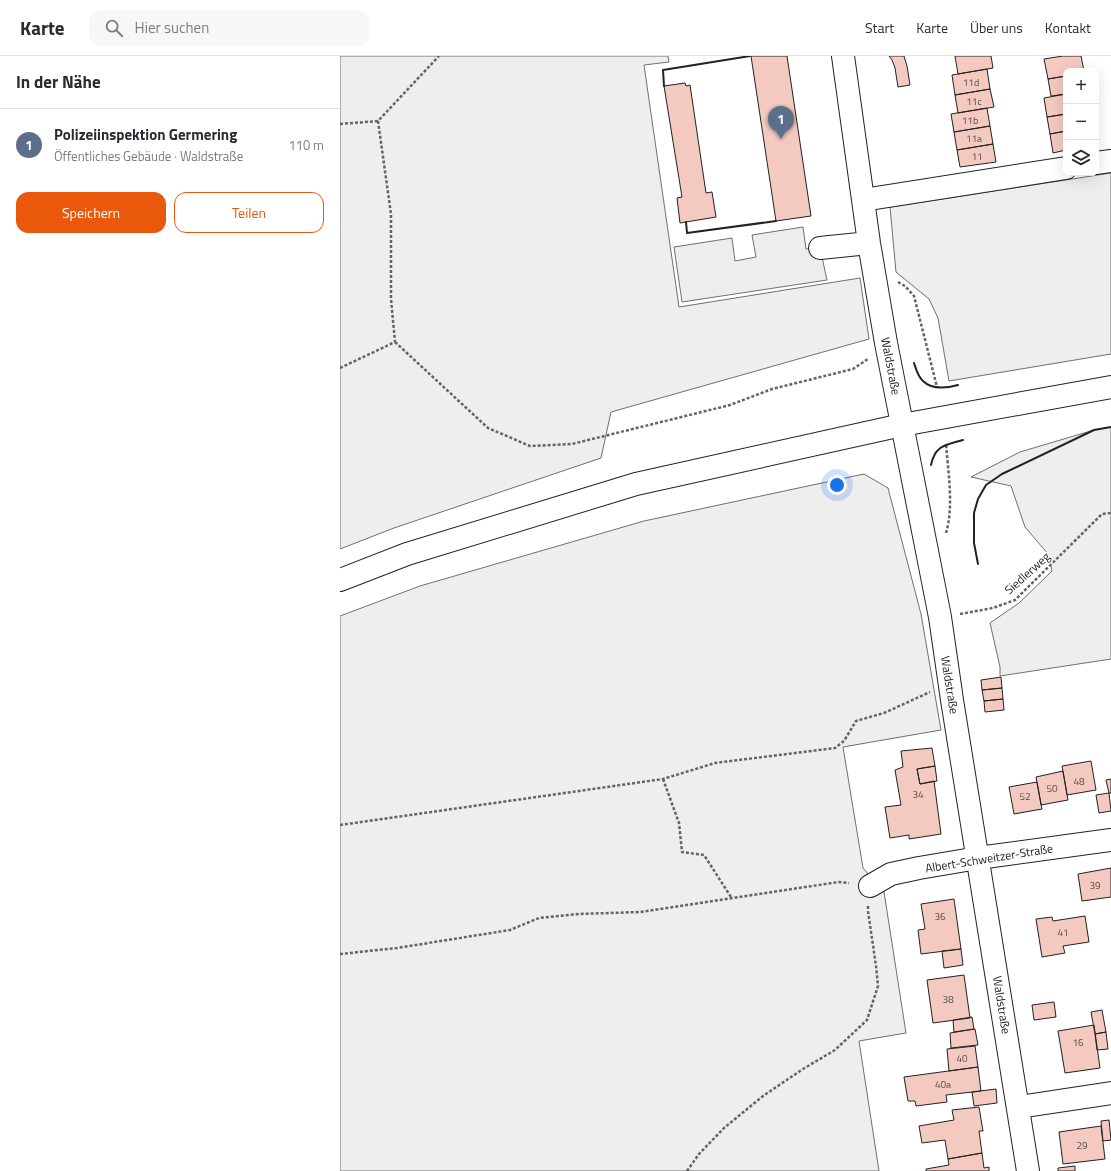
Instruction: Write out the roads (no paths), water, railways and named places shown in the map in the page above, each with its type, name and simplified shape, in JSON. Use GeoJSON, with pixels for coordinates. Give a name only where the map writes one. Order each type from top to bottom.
{"type":"FeatureCollection","features":[{"type":"Feature","properties":{"kind":"street","name":"Waldstraße"},"geometry":{"type":"LineString","coordinates":[[843,56],[869,243],[886,343],[940,617],[1028,1171]]}},
{"type":"Feature","properties":{"kind":"street"},"geometry":{"type":"LineString","coordinates":[[1099,163],[1111,161]]}},
{"type":"Feature","properties":{"kind":"street"},"geometry":{"type":"LineString","coordinates":[[863,200],[1063,168]]}},
{"type":"Feature","properties":{"kind":"street"},"geometry":{"type":"LineString","coordinates":[[820,248],[869,243]]}},
{"type":"Feature","properties":{"kind":"street"},"geometry":{"type":"LineString","coordinates":[[340,580],[407,554],[636,484],[902,425],[1111,387]]}},
{"type":"Feature","properties":{"kind":"street","name":"Albert-Schweitzer-Straße"},"geometry":{"type":"LineString","coordinates":[[870,886],[891,874],[978,858],[1111,840]]}},
{"type":"Feature","properties":{"kind":"street"},"geometry":{"type":"LineString","coordinates":[[1018,1107],[1111,1093]]}},
{"type":"Feature","properties":{"kind":"place","name":"Polizeiinspektion Germering"},"geometry":{"type":"Point","coordinates":[781,139]}}]}
